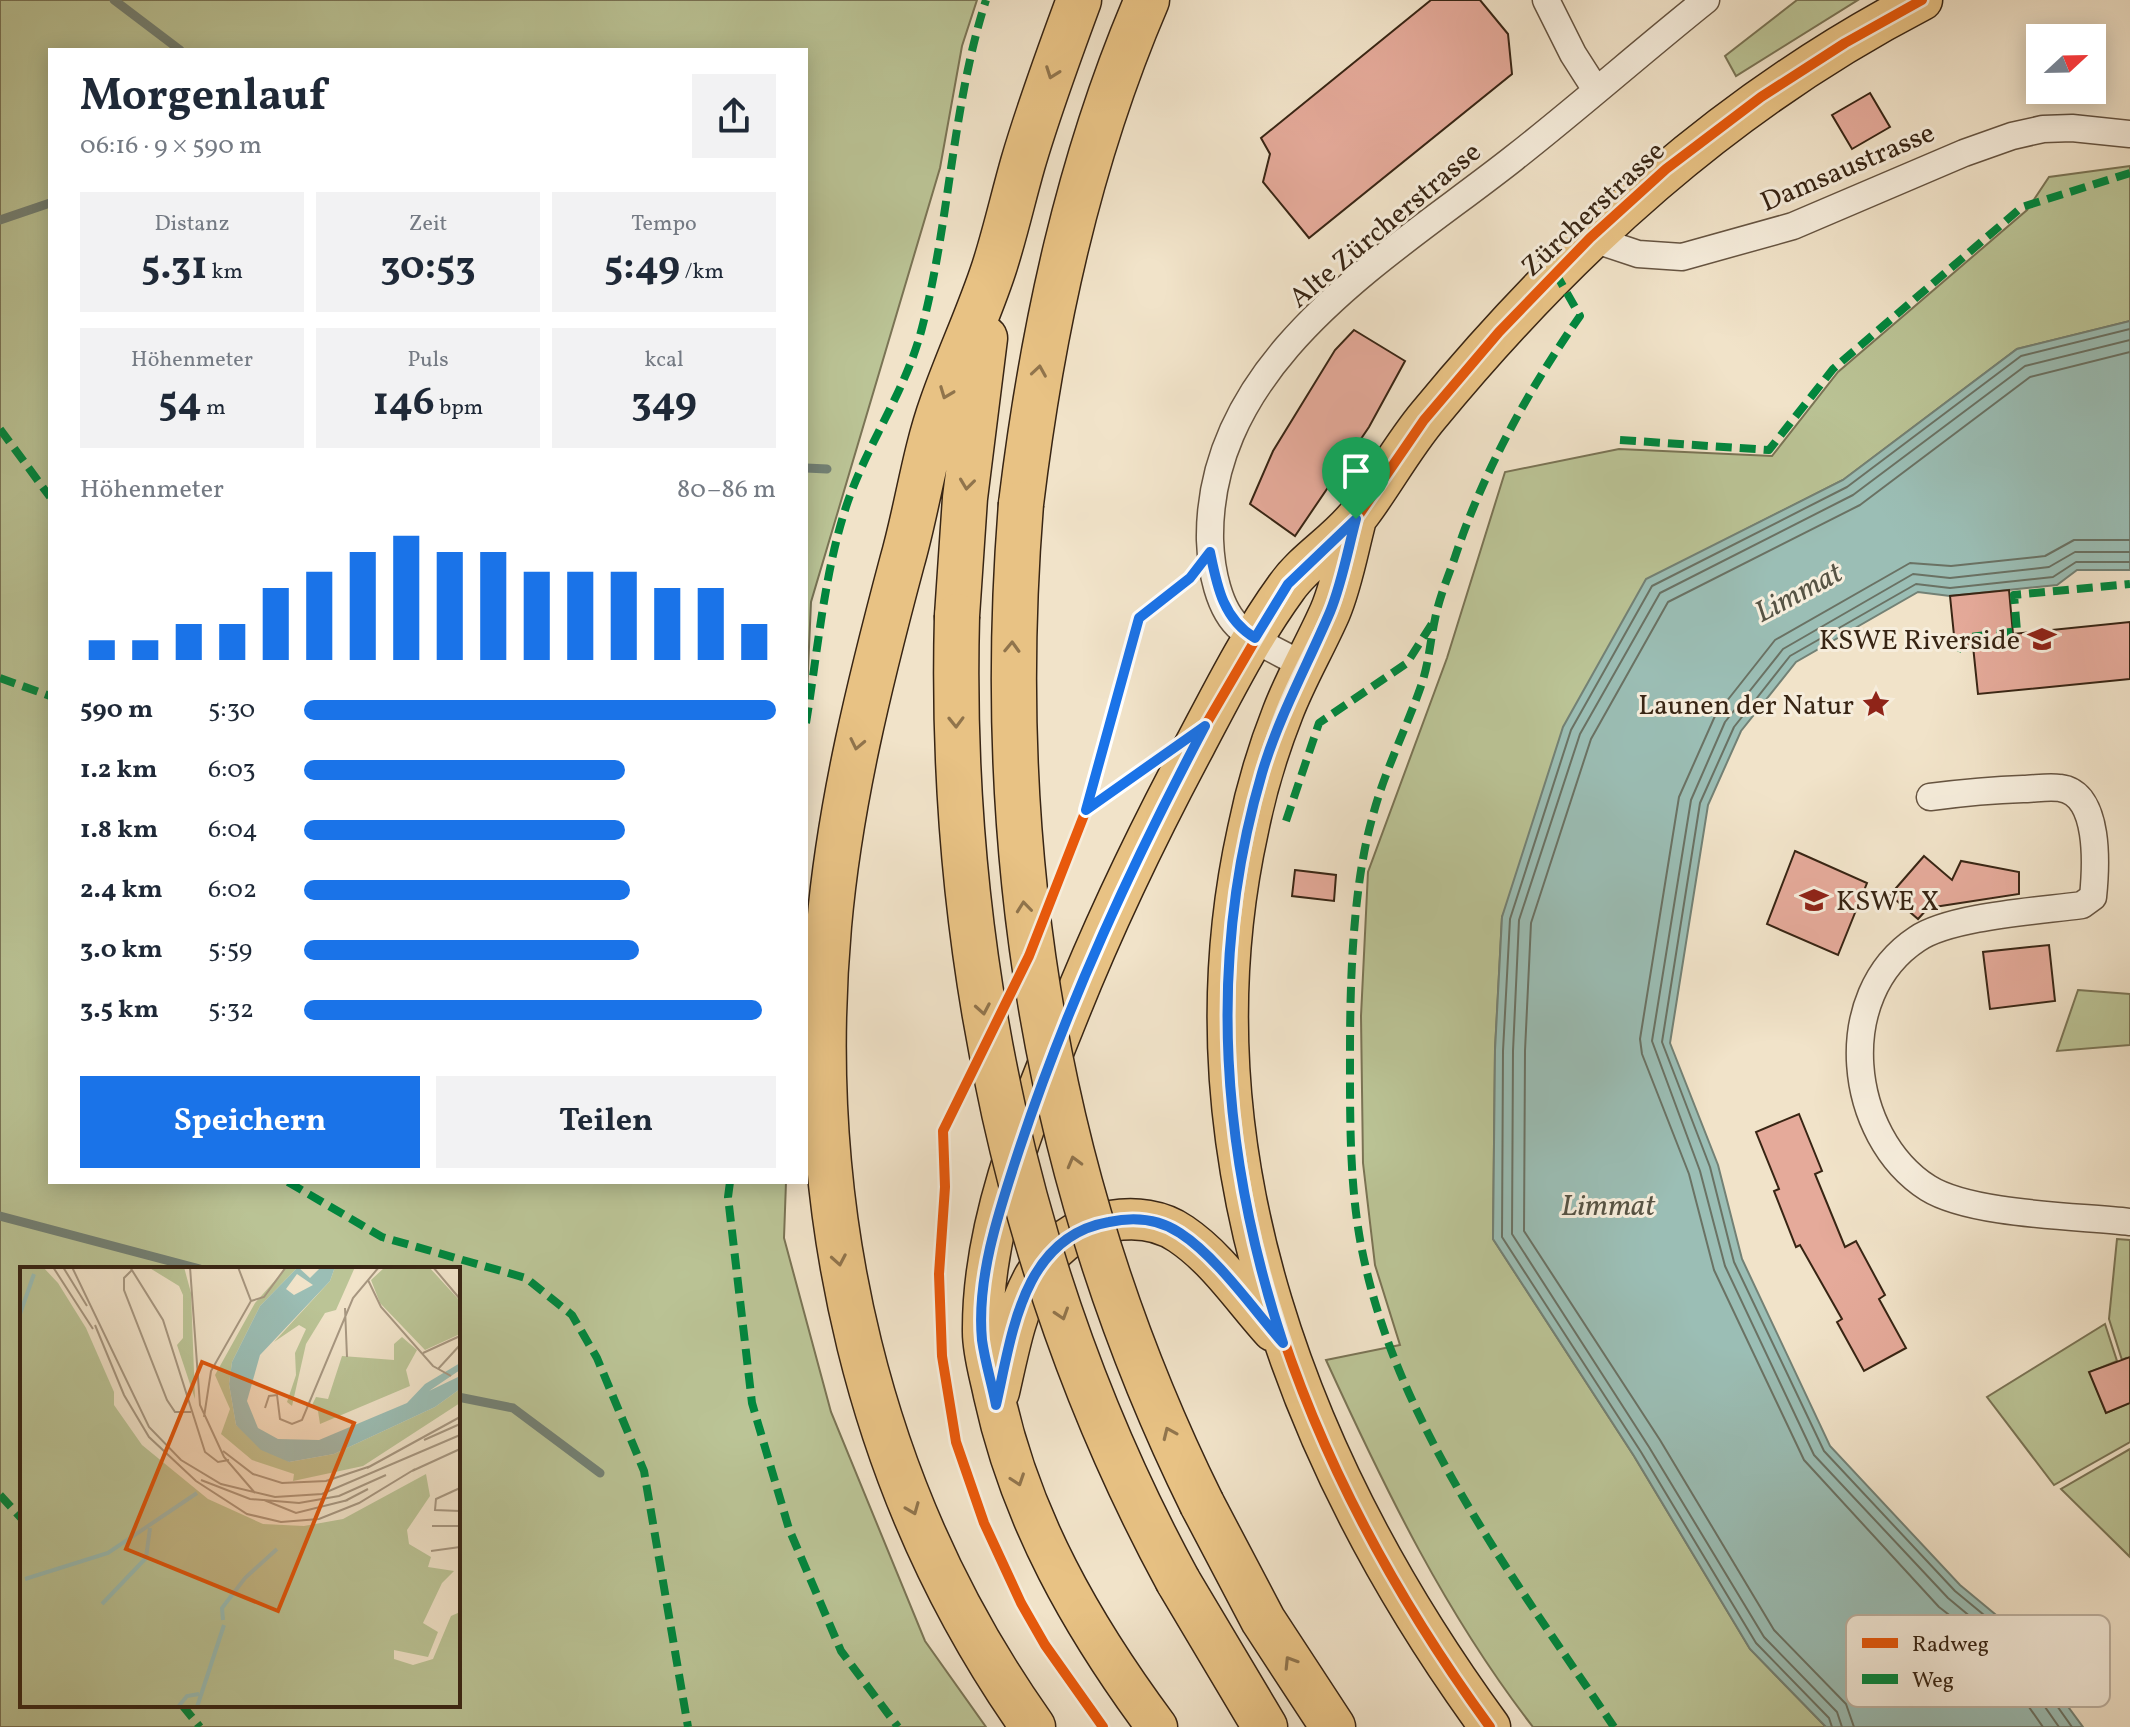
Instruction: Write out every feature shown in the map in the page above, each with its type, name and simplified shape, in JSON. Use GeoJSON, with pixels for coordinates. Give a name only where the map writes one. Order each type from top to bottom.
{"type":"FeatureCollection","features":[{"type":"Feature","properties":{"kind":"highway"},"geometry":{"type":"LineString","coordinates":[[1033,1727],[951,1591],[898,1472],[852,1323],[829,1183],[823,1036],[829,925],[851,773],[874,668],[940,408],[994,268],[1028,146],[1079,0]]}},
{"type":"Feature","properties":{"kind":"highway"},"geometry":{"type":"LineString","coordinates":[[1147,0],[1109,98],[1062,256],[1032,417],[1021,504],[1011,671],[1017,837],[1037,998],[1067,1135],[1096,1240],[1152,1396],[1202,1504],[1263,1620],[1333,1727]]}},
{"type":"Feature","properties":{"kind":"highway"},"geometry":{"type":"LineString","coordinates":[[994,268],[965,498],[957,616],[956,727],[961,842],[970,926],[1000,1095],[1027,1202],[1069,1337],[1136,1497],[1178,1581],[1265,1727]]}},
{"type":"Feature","properties":{"kind":"main road","name":"Zürcherstrasse"},"geometry":{"type":"LineString","coordinates":[[1356,519],[1424,420],[1499,332],[1590,238],[1666,169],[1761,97],[1845,43],[1922,0]]}},
{"type":"Feature","properties":{"kind":"main road"},"geometry":{"type":"LineString","coordinates":[[1157,1727],[1079,1613],[1043,1543],[1009,1454],[982,1339],[987,1277],[999,1210],[1044,1072],[1090,959],[1148,834],[1255,638],[1288,584],[1356,519]]}},
{"type":"Feature","properties":{"kind":"main road"},"geometry":{"type":"LineString","coordinates":[[1356,519],[1331,609],[1283,710],[1248,829],[1230,936],[1226,1014],[1237,1159],[1257,1258],[1283,1343],[1316,1428],[1355,1509],[1408,1603],[1490,1727]]}},
{"type":"Feature","properties":{"kind":"main road"},"geometry":{"type":"LineString","coordinates":[[996,1405],[1019,1307],[1035,1273],[1057,1246],[1098,1224],[1140,1219],[1178,1231],[1208,1254],[1283,1343]]}},
{"type":"Feature","properties":{"kind":"street"},"geometry":{"type":"LineString","coordinates":[[1546,0],[1573,54],[1596,90]]}},
{"type":"Feature","properties":{"kind":"street","name":"Alte Zürcherstrasse"},"geometry":{"type":"LineString","coordinates":[[1304,666],[1240,629],[1226,610],[1210,552],[1210,507],[1222,456],[1258,382],[1332,301],[1706,0]]}},
{"type":"Feature","properties":{"kind":"street","name":"Damsaustrasse"},"geometry":{"type":"LineString","coordinates":[[1590,238],[1638,254],[1682,257],[1793,226],[1964,153],[2012,136],[2043,129],[2072,128],[2130,134]]}},
{"type":"Feature","properties":{"kind":"street"},"geometry":{"type":"LineString","coordinates":[[1930,797],[1975,791],[2063,788],[2075,796],[2092,820],[2096,864],[2093,897],[2082,905],[1949,925],[1916,939],[1898,954],[1873,987],[1861,1030],[1860,1061],[1872,1123],[1885,1149],[1900,1167],[1929,1189],[1956,1200],[2037,1215],[2130,1222]]}},
{"type":"Feature","properties":{"kind":"green space"},"geometry":{"type":"Polygon","coordinates":[[[0,0],[977,0],[962,46],[940,168],[811,602],[808,670],[808,48],[48,48],[48,1184],[786,1184],[784,1238],[831,1412],[925,1641],[986,1727],[0,1727],[0,0]]]}},
{"type":"Feature","properties":{"kind":"green space"},"geometry":{"type":"Polygon","coordinates":[[[1797,0],[1858,0],[1736,76],[1725,56],[1797,0]]]}},
{"type":"Feature","properties":{"kind":"green space"},"geometry":{"type":"Polygon","coordinates":[[[2130,166],[2130,321],[2017,349],[1843,480],[1646,580],[1502,917],[1495,1050],[1493,1239],[1634,1456],[1750,1649],[1826,1727],[1533,1727],[1472,1641],[1419,1550],[1326,1360],[1400,1345],[1375,1265],[1363,1163],[1361,1016],[1368,872],[1447,658],[1505,472],[1619,449],[1772,456],[1838,372],[2027,210],[2049,177],[2130,166]]]}},
{"type":"Feature","properties":{"kind":"green space"},"geometry":{"type":"Polygon","coordinates":[[[2078,990],[2130,994],[2130,1045],[2057,1051],[2078,990]]]}},
{"type":"Feature","properties":{"kind":"green space"},"geometry":{"type":"Polygon","coordinates":[[[2117,1239],[2130,1240],[2130,1367],[2126,1358],[2122,1360],[2109,1319],[2117,1239]]]}},
{"type":"Feature","properties":{"kind":"green space"},"geometry":{"type":"Polygon","coordinates":[[[2105,1324],[2117,1361],[2090,1372],[2106,1413],[2130,1403],[2130,1442],[2054,1485],[1987,1397],[2105,1324]]]}},
{"type":"Feature","properties":{"kind":"green space"},"geometry":{"type":"Polygon","coordinates":[[[2130,1449],[2130,1557],[2061,1489],[2130,1449]]]}},
{"type":"Feature","properties":{"kind":"water","name":"Limmat"},"geometry":{"type":"Polygon","coordinates":[[[2130,321],[2130,570],[2077,570],[2057,585],[1950,596],[1918,592],[1796,662],[1741,731],[1708,805],[1670,1043],[1718,1165],[1742,1259],[1830,1446],[1960,1585],[1996,1615],[1846,1615],[1846,1707],[2068,1707],[2083,1727],[1826,1727],[1750,1649],[1634,1456],[1493,1239],[1495,1050],[1502,917],[1563,727],[1646,579],[1843,480],[2017,349],[2130,321]]]}},
{"type":"Feature","properties":{"kind":"building"},"geometry":{"type":"Polygon","coordinates":[[[1431,0],[1480,0],[1508,34],[1512,74],[1309,238],[1263,182],[1270,154],[1261,138],[1431,0]]]}},
{"type":"Feature","properties":{"kind":"building"},"geometry":{"type":"Polygon","coordinates":[[[1870,93],[1890,127],[1852,149],[1832,115],[1870,93]]]}},
{"type":"Feature","properties":{"kind":"building"},"geometry":{"type":"Polygon","coordinates":[[[1354,330],[1405,361],[1369,427],[1295,536],[1250,504],[1273,451],[1335,350],[1354,330]]]}},
{"type":"Feature","properties":{"kind":"building","name":"KSWE Riverside"},"geometry":{"type":"Polygon","coordinates":[[[2009,590],[2013,634],[2130,622],[2130,679],[1978,694],[1973,646],[1955,645],[1950,596],[2009,590]]]}},
{"type":"Feature","properties":{"kind":"building"},"geometry":{"type":"Polygon","coordinates":[[[1795,851],[1867,883],[1838,955],[1767,924],[1795,851]]]}},
{"type":"Feature","properties":{"kind":"building"},"geometry":{"type":"Polygon","coordinates":[[[1924,856],[1952,880],[1961,861],[2019,872],[2019,894],[1928,908],[1918,919],[1890,895],[1924,856]]]}},
{"type":"Feature","properties":{"kind":"building"},"geometry":{"type":"Polygon","coordinates":[[[1295,870],[1336,875],[1334,901],[1292,896],[1295,870]]]}},
{"type":"Feature","properties":{"kind":"building"},"geometry":{"type":"Polygon","coordinates":[[[2049,945],[2055,1001],[1990,1009],[1983,952],[2049,945]]]}},
{"type":"Feature","properties":{"kind":"building"},"geometry":{"type":"Polygon","coordinates":[[[1799,1114],[1822,1171],[1815,1174],[1845,1247],[1856,1241],[1885,1295],[1879,1299],[1906,1348],[1864,1371],[1837,1322],[1842,1319],[1800,1245],[1796,1247],[1774,1191],[1779,1189],[1756,1132],[1799,1114]]]}},
{"type":"Feature","properties":{"kind":"building"},"geometry":{"type":"Polygon","coordinates":[[[2130,1357],[2130,1403],[2106,1413],[2089,1372],[2130,1357]]]}},
{"type":"Feature","properties":{"kind":"waterway"},"geometry":{"type":"LineString","coordinates":[[114,0],[177,48]]}},
{"type":"Feature","properties":{"kind":"waterway"},"geometry":{"type":"LineString","coordinates":[[0,220],[48,204]]}},
{"type":"Feature","properties":{"kind":"waterway"},"geometry":{"type":"LineString","coordinates":[[808,468],[827,469]]}},
{"type":"Feature","properties":{"kind":"waterway"},"geometry":{"type":"LineString","coordinates":[[0,1216],[192,1267]]}},
{"type":"Feature","properties":{"kind":"waterway"},"geometry":{"type":"LineString","coordinates":[[460,1397],[513,1408],[600,1473]]}},
{"type":"Feature","properties":{"kind":"marked path"},"geometry":{"type":"LineString","coordinates":[[808,710],[827,583],[848,501],[907,373],[922,328],[939,246],[958,122],[986,0]]}},
{"type":"Feature","properties":{"kind":"marked path"},"geometry":{"type":"LineString","coordinates":[[1620,440],[1769,450],[1833,369],[2022,207],[2130,173]]}},
{"type":"Feature","properties":{"kind":"marked path"},"geometry":{"type":"LineString","coordinates":[[1555,272],[1580,316],[1542,373],[1478,496],[1441,597],[1424,677],[1383,782],[1366,842],[1352,963],[1352,1158],[1356,1212],[1365,1264],[1383,1327],[1407,1388],[1435,1448],[1468,1506],[1614,1727]]}},
{"type":"Feature","properties":{"kind":"marked path"},"geometry":{"type":"LineString","coordinates":[[0,429],[48,494]]}},
{"type":"Feature","properties":{"kind":"marked path"},"geometry":{"type":"LineString","coordinates":[[1957,651],[1963,638],[2017,631],[2014,595],[2130,584]]}},
{"type":"Feature","properties":{"kind":"marked path"},"geometry":{"type":"LineString","coordinates":[[1286,821],[1319,723],[1407,663],[1433,622]]}},
{"type":"Feature","properties":{"kind":"marked path"},"geometry":{"type":"LineString","coordinates":[[0,678],[48,695]]}},
{"type":"Feature","properties":{"kind":"marked path"},"geometry":{"type":"LineString","coordinates":[[291,1184],[382,1237],[526,1278],[572,1315],[597,1358],[644,1471],[688,1727]]}},
{"type":"Feature","properties":{"kind":"marked path"},"geometry":{"type":"LineString","coordinates":[[730,1184],[728,1197],[752,1403],[789,1529],[841,1651],[898,1727]]}},
{"type":"Feature","properties":{"kind":"marked path"},"geometry":{"type":"LineString","coordinates":[[0,1495],[20,1517]]}},
{"type":"Feature","properties":{"kind":"marked path"},"geometry":{"type":"LineString","coordinates":[[184,1707],[200,1727]]}},
{"type":"Feature","properties":{"kind":"cycle path"},"geometry":{"type":"LineString","coordinates":[[1086,810],[1205,726],[1288,584],[1356,519],[1424,420],[1499,332],[1590,238],[1666,169],[1761,97],[1845,43],[1922,0]]}},
{"type":"Feature","properties":{"kind":"cycle path"},"geometry":{"type":"LineString","coordinates":[[1356,519],[1334,601],[1283,712],[1251,815],[1230,950],[1229,1070],[1244,1187],[1272,1302],[1312,1415],[1363,1523],[1423,1628],[1490,1727]]}},
{"type":"Feature","properties":{"kind":"cycle path"},"geometry":{"type":"LineString","coordinates":[[1103,1727],[1045,1645],[1021,1603],[984,1523],[956,1442],[942,1356],[939,1274],[945,1187],[943,1131],[1029,956],[1086,810],[1139,618],[1190,578],[1210,552]]}},
{"type":"Feature","properties":{"kind":"place","name":"KSWE Riverside"},"geometry":{"type":"Point","coordinates":[2042,639]}},
{"type":"Feature","properties":{"kind":"place","name":"Launen der Natur"},"geometry":{"type":"Point","coordinates":[1876,704]}},
{"type":"Feature","properties":{"kind":"place","name":"KSWE X"},"geometry":{"type":"Point","coordinates":[1814,900]}},
{"type":"Feature","properties":{"kind":"route"},"geometry":{"type":"LineString","coordinates":[[1356,519],[1331,609],[1283,710],[1262,774],[1248,829],[1230,936],[1226,1014],[1229,1091],[1237,1159],[1257,1258],[1283,1343],[1208,1254],[1178,1231],[1140,1219],[1098,1224],[1076,1233],[1057,1246],[1035,1273],[1019,1307],[996,1405],[982,1339],[987,1277],[999,1210],[1044,1072],[1090,959],[1148,834],[1205,726],[1157,763],[1086,810],[1139,618],[1190,578],[1210,552],[1226,610],[1240,629],[1255,638],[1288,584],[1356,519]]}}]}
